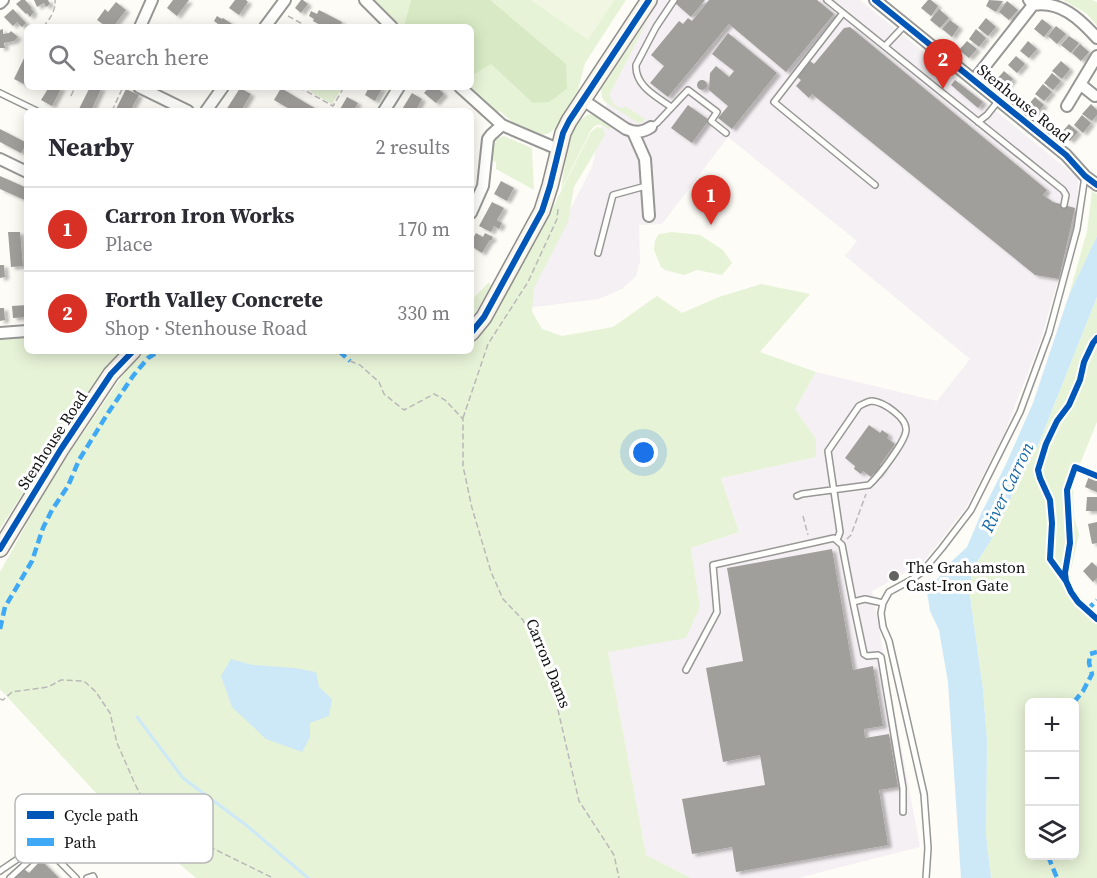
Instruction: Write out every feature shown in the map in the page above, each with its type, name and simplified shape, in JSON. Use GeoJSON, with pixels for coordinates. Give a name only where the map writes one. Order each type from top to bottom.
{"type":"FeatureCollection","features":[{"type":"Feature","properties":{"kind":"street"},"geometry":{"type":"LineString","coordinates":[[141,24],[152,0]]}},
{"type":"Feature","properties":{"kind":"street"},"geometry":{"type":"LineString","coordinates":[[365,0],[389,24]]}},
{"type":"Feature","properties":{"kind":"street"},"geometry":{"type":"LineString","coordinates":[[474,329],[489,308],[542,212],[563,133],[649,0]]}},
{"type":"Feature","properties":{"kind":"street","name":"Stenhouse Road"},"geometry":{"type":"LineString","coordinates":[[875,0],[1066,155],[1085,176],[1096,184]]}},
{"type":"Feature","properties":{"kind":"street"},"geometry":{"type":"LineString","coordinates":[[974,80],[1031,3],[1052,4],[1062,8],[1081,20],[1097,38]]}},
{"type":"Feature","properties":{"kind":"street"},"geometry":{"type":"LineString","coordinates":[[268,24],[281,5]]}},
{"type":"Feature","properties":{"kind":"street"},"geometry":{"type":"LineString","coordinates":[[1067,106],[1097,56]]}},
{"type":"Feature","properties":{"kind":"street"},"geometry":{"type":"LineString","coordinates":[[1080,84],[1095,96]]}},
{"type":"Feature","properties":{"kind":"street"},"geometry":{"type":"LineString","coordinates":[[145,90],[182,108]]}},
{"type":"Feature","properties":{"kind":"street"},"geometry":{"type":"LineString","coordinates":[[208,108],[221,90]]}},
{"type":"Feature","properties":{"kind":"street"},"geometry":{"type":"LineString","coordinates":[[386,108],[397,90]]}},
{"type":"Feature","properties":{"kind":"street"},"geometry":{"type":"LineString","coordinates":[[463,90],[502,125],[558,149]]}},
{"type":"Feature","properties":{"kind":"street"},"geometry":{"type":"LineString","coordinates":[[583,99],[633,132],[641,132],[651,127]]}},
{"type":"Feature","properties":{"kind":"street"},"geometry":{"type":"LineString","coordinates":[[474,205],[483,186],[488,139],[502,125]]}},
{"type":"Feature","properties":{"kind":"street"},"geometry":{"type":"LineString","coordinates":[[633,132],[645,159],[649,216]]}},
{"type":"Feature","properties":{"kind":"street"},"geometry":{"type":"LineString","coordinates":[[0,159],[24,171]]}},
{"type":"Feature","properties":{"kind":"street"},"geometry":{"type":"LineString","coordinates":[[0,333],[24,331]]}},
{"type":"Feature","properties":{"kind":"street","name":"Stenhouse Road"},"geometry":{"type":"LineString","coordinates":[[0,549],[61,448],[111,374],[130,354]]}},
{"type":"Feature","properties":{"kind":"lane"},"geometry":{"type":"LineString","coordinates":[[671,107],[641,84],[637,77],[636,65],[674,0]]}},
{"type":"Feature","properties":{"kind":"lane"},"geometry":{"type":"LineString","coordinates":[[827,0],[1063,190],[1066,195],[1064,205]]}},
{"type":"Feature","properties":{"kind":"lane"},"geometry":{"type":"LineString","coordinates":[[843,13],[774,102],[875,185]]}},
{"type":"Feature","properties":{"kind":"lane"},"geometry":{"type":"LineString","coordinates":[[885,46],[905,25]]}},
{"type":"Feature","properties":{"kind":"lane"},"geometry":{"type":"LineString","coordinates":[[651,127],[688,90],[717,112],[711,121],[726,133]]}},
{"type":"Feature","properties":{"kind":"lane"},"geometry":{"type":"LineString","coordinates":[[0,93],[30,108]]}},
{"type":"Feature","properties":{"kind":"lane"},"geometry":{"type":"LineString","coordinates":[[978,122],[999,100]]}},
{"type":"Feature","properties":{"kind":"lane"},"geometry":{"type":"LineString","coordinates":[[926,878],[928,848],[924,794],[884,627],[881,613],[883,603],[889,592],[922,572],[971,510],[1020,412],[1049,333],[1062,287],[1077,229],[1085,176]]}},
{"type":"Feature","properties":{"kind":"lane"},"geometry":{"type":"LineString","coordinates":[[598,253],[613,195],[647,186]]}},
{"type":"Feature","properties":{"kind":"lane"},"geometry":{"type":"LineString","coordinates":[[797,496],[834,489],[869,485],[904,440],[906,429],[903,419],[884,405],[872,401],[865,402],[859,405],[828,451],[834,489],[840,531],[837,540]]}},
{"type":"Feature","properties":{"kind":"lane"},"geometry":{"type":"LineString","coordinates":[[686,670],[717,612],[713,565],[834,538],[842,545],[864,654],[880,657],[903,788],[903,812]]}},
{"type":"Feature","properties":{"kind":"lane"},"geometry":{"type":"LineString","coordinates":[[853,602],[865,599],[883,603]]}},
{"type":"Feature","properties":{"kind":"lane"},"geometry":{"type":"LineString","coordinates":[[0,871],[15,860]]}},
{"type":"Feature","properties":{"kind":"lane"},"geometry":{"type":"LineString","coordinates":[[10,878],[27,863]]}},
{"type":"Feature","properties":{"kind":"lane"},"geometry":{"type":"LineString","coordinates":[[61,863],[76,878]]}},
{"type":"Feature","properties":{"kind":"lane"},"geometry":{"type":"LineString","coordinates":[[87,878],[93,876],[94,878]]}},
{"type":"Feature","properties":{"kind":"path"},"geometry":{"type":"LineString","coordinates":[[46,24],[56,7],[55,0]]}},
{"type":"Feature","properties":{"kind":"path"},"geometry":{"type":"LineString","coordinates":[[281,5],[304,24]]}},
{"type":"Feature","properties":{"kind":"path"},"geometry":{"type":"LineString","coordinates":[[71,96],[74,90]]}},
{"type":"Feature","properties":{"kind":"path"},"geometry":{"type":"LineString","coordinates":[[113,108],[122,90]]}},
{"type":"Feature","properties":{"kind":"path"},"geometry":{"type":"LineString","coordinates":[[304,90],[333,106],[342,90]]}},
{"type":"Feature","properties":{"kind":"path"},"geometry":{"type":"LineString","coordinates":[[350,361],[360,365],[380,382],[384,394],[404,410],[434,394],[445,400],[463,418]]}},
{"type":"Feature","properties":{"kind":"path"},"geometry":{"type":"LineString","coordinates":[[842,545],[850,535],[869,485]]}},
{"type":"Feature","properties":{"kind":"path"},"geometry":{"type":"LineString","coordinates":[[803,516],[810,543]]}},
{"type":"Feature","properties":{"kind":"path"},"geometry":{"type":"LineString","coordinates":[[0,699],[3,700],[12,692],[48,687],[61,680],[84,681],[96,692],[110,713],[117,743],[140,794]]}},
{"type":"Feature","properties":{"kind":"path"},"geometry":{"type":"LineString","coordinates":[[213,848],[273,878]]}},
{"type":"Feature","properties":{"kind":"shaded area"},"geometry":{"type":"Polygon","coordinates":[[[658,0],[860,0],[1078,178],[1077,216],[1040,342],[1004,434],[966,508],[922,564],[872,591],[920,847],[798,878],[691,878],[646,855],[608,652],[700,607],[691,548],[739,532],[721,478],[816,457],[816,439],[795,409],[816,372],[937,401],[970,359],[845,256],[857,241],[728,137],[662,224],[639,225],[640,262],[636,276],[622,289],[599,299],[519,309],[592,167],[609,94],[658,0]]]}},
{"type":"Feature","properties":{"kind":"green space"},"geometry":{"type":"Polygon","coordinates":[[[373,0],[626,0],[585,63],[578,90],[555,128],[545,134],[533,131],[530,134],[500,111],[498,113],[471,90],[474,90],[474,24],[398,24],[373,0]]]}},
{"type":"Feature","properties":{"kind":"green space"},"geometry":{"type":"Polygon","coordinates":[[[411,0],[490,0],[566,64],[567,89],[549,102],[533,103],[491,64],[474,74],[474,24],[405,24],[411,0]]]}},
{"type":"Feature","properties":{"kind":"green space"},"geometry":{"type":"Polygon","coordinates":[[[531,0],[615,0],[588,40],[531,0]]]}},
{"type":"Feature","properties":{"kind":"green space"},"geometry":{"type":"Polygon","coordinates":[[[1063,0],[1097,2],[1097,26],[1086,13],[1063,0]]]}},
{"type":"Feature","properties":{"kind":"green space"},"geometry":{"type":"Polygon","coordinates":[[[650,16],[610,93],[615,105],[620,108],[625,106],[645,119],[638,123],[604,101],[601,89],[650,16]]]}},
{"type":"Feature","properties":{"kind":"green space"},"geometry":{"type":"Polygon","coordinates":[[[308,90],[340,90],[332,104],[308,90]]]}},
{"type":"Feature","properties":{"kind":"green space"},"geometry":{"type":"Polygon","coordinates":[[[590,114],[611,126],[608,130],[602,125],[597,125],[591,130],[561,190],[572,136],[582,118],[590,114]]]}},
{"type":"Feature","properties":{"kind":"green space"},"geometry":{"type":"Polygon","coordinates":[[[597,127],[603,128],[605,135],[574,187],[568,222],[534,288],[532,312],[542,329],[562,336],[613,327],[657,296],[682,313],[719,297],[761,284],[810,294],[760,352],[816,372],[795,409],[816,439],[816,457],[721,478],[739,532],[691,548],[700,607],[686,638],[608,652],[646,855],[691,878],[196,878],[178,863],[213,863],[213,794],[97,794],[0,689],[0,572],[52,478],[129,366],[141,354],[474,354],[474,339],[504,298],[591,132],[597,127]]]}},
{"type":"Feature","properties":{"kind":"green space"},"geometry":{"type":"Polygon","coordinates":[[[504,136],[532,148],[534,190],[496,169],[496,162],[492,160],[494,145],[500,137],[504,136]]]}},
{"type":"Feature","properties":{"kind":"green space"},"geometry":{"type":"Polygon","coordinates":[[[1092,191],[1097,194],[1097,236],[1069,295],[1087,231],[1092,191]]]}},
{"type":"Feature","properties":{"kind":"green space"},"geometry":{"type":"Polygon","coordinates":[[[672,232],[700,235],[723,250],[732,263],[722,275],[697,270],[684,275],[665,270],[661,267],[654,250],[655,240],[659,234],[672,232]]]}},
{"type":"Feature","properties":{"kind":"green space"},"geometry":{"type":"Polygon","coordinates":[[[489,282],[491,286],[474,315],[474,298],[489,282]]]}},
{"type":"Feature","properties":{"kind":"green space"},"geometry":{"type":"Polygon","coordinates":[[[1097,297],[1097,422],[1073,481],[1074,517],[1079,534],[1070,574],[1073,587],[1097,614],[1097,878],[991,878],[986,835],[987,740],[983,690],[969,589],[973,568],[993,537],[1024,469],[1039,443],[1097,297]]]}},
{"type":"Feature","properties":{"kind":"green space"},"geometry":{"type":"Polygon","coordinates":[[[24,335],[24,354],[122,354],[107,370],[54,444],[0,529],[0,337],[24,335]]]}},
{"type":"Feature","properties":{"kind":"water","name":"River Carron"},"geometry":{"type":"Polygon","coordinates":[[[1097,236],[1097,297],[1039,443],[1024,469],[993,537],[973,568],[969,589],[983,690],[987,740],[986,835],[991,878],[961,878],[948,682],[939,630],[930,611],[927,592],[951,562],[967,547],[1033,403],[1069,295],[1097,236]]]}},
{"type":"Feature","properties":{"kind":"water"},"geometry":{"type":"Polygon","coordinates":[[[231,659],[253,665],[316,672],[319,687],[332,699],[329,716],[310,723],[310,737],[302,752],[266,739],[232,707],[221,676],[231,659]]]}},
{"type":"Feature","properties":{"kind":"building"},"geometry":{"type":"Polygon","coordinates":[[[25,0],[32,8],[34,12],[30,17],[16,4],[25,0]]]}},
{"type":"Feature","properties":{"kind":"building"},"geometry":{"type":"Polygon","coordinates":[[[34,0],[48,0],[50,4],[46,7],[44,3],[37,7],[34,0]]]}},
{"type":"Feature","properties":{"kind":"building"},"geometry":{"type":"Polygon","coordinates":[[[173,0],[189,0],[177,16],[167,8],[173,0]]]}},
{"type":"Feature","properties":{"kind":"building"},"geometry":{"type":"Polygon","coordinates":[[[235,0],[248,2],[239,15],[229,8],[235,0]]]}},
{"type":"Feature","properties":{"kind":"building"},"geometry":{"type":"Polygon","coordinates":[[[301,0],[308,4],[301,13],[295,8],[301,0]]]}},
{"type":"Feature","properties":{"kind":"building"},"geometry":{"type":"Polygon","coordinates":[[[678,0],[705,0],[691,17],[675,3],[678,0]]]}},
{"type":"Feature","properties":{"kind":"building"},"geometry":{"type":"Polygon","coordinates":[[[709,0],[817,0],[834,14],[786,72],[729,24],[668,97],[650,83],[664,66],[651,55],[679,21],[683,24],[688,18],[692,21],[709,0]]]}},
{"type":"Feature","properties":{"kind":"building"},"geometry":{"type":"Polygon","coordinates":[[[928,0],[938,6],[931,16],[921,8],[928,0]]]}},
{"type":"Feature","properties":{"kind":"building"},"geometry":{"type":"Polygon","coordinates":[[[989,0],[1003,1],[996,12],[986,6],[989,0]]]}},
{"type":"Feature","properties":{"kind":"building"},"geometry":{"type":"Polygon","coordinates":[[[1007,1],[1018,10],[1009,20],[999,12],[1007,1]]]}},
{"type":"Feature","properties":{"kind":"building"},"geometry":{"type":"Polygon","coordinates":[[[116,2],[126,10],[115,24],[103,24],[97,20],[105,9],[108,12],[116,2]]]}},
{"type":"Feature","properties":{"kind":"building"},"geometry":{"type":"Polygon","coordinates":[[[13,9],[26,23],[22,27],[17,22],[13,26],[4,17],[13,9]]]}},
{"type":"Feature","properties":{"kind":"building"},"geometry":{"type":"Polygon","coordinates":[[[939,9],[949,18],[940,28],[930,20],[939,9]]]}},
{"type":"Feature","properties":{"kind":"building"},"geometry":{"type":"Polygon","coordinates":[[[319,10],[342,22],[341,24],[318,24],[309,16],[311,11],[317,14],[319,10]]]}},
{"type":"Feature","properties":{"kind":"building"},"geometry":{"type":"Polygon","coordinates":[[[217,16],[232,24],[218,24],[214,21],[217,16]]]}},
{"type":"Feature","properties":{"kind":"building"},"geometry":{"type":"Polygon","coordinates":[[[986,18],[996,27],[988,36],[978,28],[986,18]]]}},
{"type":"Feature","properties":{"kind":"building"},"geometry":{"type":"Polygon","coordinates":[[[1042,19],[1052,27],[1044,37],[1034,29],[1042,19]]]}},
{"type":"Feature","properties":{"kind":"building"},"geometry":{"type":"Polygon","coordinates":[[[950,20],[959,27],[952,37],[942,29],[950,20]]]}},
{"type":"Feature","properties":{"kind":"building"},"geometry":{"type":"Polygon","coordinates":[[[1056,26],[1066,34],[1057,44],[1048,36],[1056,26]]]}},
{"type":"Feature","properties":{"kind":"building"},"geometry":{"type":"Polygon","coordinates":[[[850,27],[1047,190],[1043,195],[1053,202],[1075,208],[1059,279],[1035,275],[812,94],[809,98],[796,86],[801,80],[797,77],[810,61],[814,64],[844,28],[850,27]]]}},
{"type":"Feature","properties":{"kind":"building"},"geometry":{"type":"Polygon","coordinates":[[[3,29],[3,34],[11,31],[18,37],[14,41],[4,43],[5,48],[0,48],[0,30],[3,29]]]}},
{"type":"Feature","properties":{"kind":"building"},"geometry":{"type":"Polygon","coordinates":[[[976,29],[986,38],[979,47],[969,39],[976,29]]]}},
{"type":"Feature","properties":{"kind":"building"},"geometry":{"type":"Polygon","coordinates":[[[728,33],[777,73],[732,129],[718,118],[728,106],[709,90],[710,73],[716,66],[729,77],[734,71],[712,54],[728,33]]]}},
{"type":"Feature","properties":{"kind":"building"},"geometry":{"type":"Polygon","coordinates":[[[1069,36],[1079,43],[1071,53],[1061,45],[1069,36]]]}},
{"type":"Feature","properties":{"kind":"building"},"geometry":{"type":"Polygon","coordinates":[[[967,41],[977,49],[969,58],[959,50],[967,41]]]}},
{"type":"Feature","properties":{"kind":"building"},"geometry":{"type":"Polygon","coordinates":[[[1028,41],[1037,49],[1029,58],[1020,51],[1028,41]]]}},
{"type":"Feature","properties":{"kind":"building"},"geometry":{"type":"Polygon","coordinates":[[[1080,44],[1089,52],[1081,61],[1072,53],[1080,44]]]}},
{"type":"Feature","properties":{"kind":"building"},"geometry":{"type":"Polygon","coordinates":[[[1016,56],[1025,64],[1017,73],[1008,65],[1016,56]]]}},
{"type":"Feature","properties":{"kind":"building"},"geometry":{"type":"Polygon","coordinates":[[[24,58],[24,84],[14,79],[24,58]]]}},
{"type":"Feature","properties":{"kind":"building"},"geometry":{"type":"Polygon","coordinates":[[[1061,61],[1070,69],[1062,79],[1052,71],[1061,61]]]}},
{"type":"Feature","properties":{"kind":"building"},"geometry":{"type":"Polygon","coordinates":[[[1004,71],[1013,79],[1005,88],[996,80],[1004,71]]]}},
{"type":"Feature","properties":{"kind":"building"},"geometry":{"type":"Polygon","coordinates":[[[1052,73],[1061,81],[1053,90],[1044,83],[1052,73]]]}},
{"type":"Feature","properties":{"kind":"building"},"geometry":{"type":"Polygon","coordinates":[[[702,80],[706,81],[706,89],[702,90],[698,89],[697,85],[698,81],[702,80]]]}},
{"type":"Feature","properties":{"kind":"building"},"geometry":{"type":"Polygon","coordinates":[[[955,80],[983,102],[978,108],[951,85],[955,80]]]}},
{"type":"Feature","properties":{"kind":"building"},"geometry":{"type":"Polygon","coordinates":[[[1043,84],[1052,92],[1044,101],[1035,94],[1043,84]]]}},
{"type":"Feature","properties":{"kind":"building"},"geometry":{"type":"Polygon","coordinates":[[[47,90],[60,90],[52,106],[41,100],[47,90]]]}},
{"type":"Feature","properties":{"kind":"building"},"geometry":{"type":"Polygon","coordinates":[[[88,90],[101,90],[92,108],[80,108],[88,90]]]}},
{"type":"Feature","properties":{"kind":"building"},"geometry":{"type":"Polygon","coordinates":[[[126,90],[139,95],[132,107],[134,108],[116,108],[126,90]]]}},
{"type":"Feature","properties":{"kind":"building"},"geometry":{"type":"Polygon","coordinates":[[[239,90],[251,94],[243,108],[227,108],[239,90]]]}},
{"type":"Feature","properties":{"kind":"building"},"geometry":{"type":"Polygon","coordinates":[[[280,90],[284,90],[315,108],[288,108],[274,100],[280,90]]]}},
{"type":"Feature","properties":{"kind":"building"},"geometry":{"type":"Polygon","coordinates":[[[368,90],[381,90],[375,101],[365,95],[368,90]]]}},
{"type":"Feature","properties":{"kind":"building"},"geometry":{"type":"Polygon","coordinates":[[[426,90],[440,90],[444,94],[436,103],[424,93],[426,90]]]}},
{"type":"Feature","properties":{"kind":"building"},"geometry":{"type":"Polygon","coordinates":[[[412,93],[422,99],[417,108],[403,108],[412,93]]]}},
{"type":"Feature","properties":{"kind":"building"},"geometry":{"type":"Polygon","coordinates":[[[347,97],[358,103],[355,108],[341,108],[347,97]]]}},
{"type":"Feature","properties":{"kind":"building"},"geometry":{"type":"Polygon","coordinates":[[[1035,97],[1044,105],[1036,114],[1027,106],[1035,97]]]}},
{"type":"Feature","properties":{"kind":"building"},"geometry":{"type":"Polygon","coordinates":[[[1091,104],[1097,110],[1097,115],[1092,121],[1082,114],[1091,104]]]}},
{"type":"Feature","properties":{"kind":"building"},"geometry":{"type":"Polygon","coordinates":[[[688,105],[709,120],[692,143],[671,128],[688,105]]]}},
{"type":"Feature","properties":{"kind":"building"},"geometry":{"type":"Polygon","coordinates":[[[1082,115],[1091,123],[1083,133],[1074,125],[1082,115]]]}},
{"type":"Feature","properties":{"kind":"building"},"geometry":{"type":"Polygon","coordinates":[[[1069,124],[1078,132],[1070,141],[1061,133],[1069,124]]]}},
{"type":"Feature","properties":{"kind":"building"},"geometry":{"type":"Polygon","coordinates":[[[0,129],[24,141],[24,148],[21,153],[0,142],[0,129]]]}},
{"type":"Feature","properties":{"kind":"building"},"geometry":{"type":"Polygon","coordinates":[[[0,176],[24,187],[24,200],[0,189],[0,176]]]}},
{"type":"Feature","properties":{"kind":"building"},"geometry":{"type":"Polygon","coordinates":[[[501,181],[514,188],[507,201],[494,194],[501,181]]]}},
{"type":"Feature","properties":{"kind":"building"},"geometry":{"type":"Polygon","coordinates":[[[492,202],[504,208],[497,220],[502,223],[499,229],[494,226],[491,232],[479,226],[492,202]]]}},
{"type":"Feature","properties":{"kind":"building"},"geometry":{"type":"Polygon","coordinates":[[[8,232],[20,232],[23,266],[11,267],[8,232]]]}},
{"type":"Feature","properties":{"kind":"building"},"geometry":{"type":"Polygon","coordinates":[[[476,233],[483,237],[485,233],[493,237],[482,253],[474,248],[476,233]]]}},
{"type":"Feature","properties":{"kind":"building"},"geometry":{"type":"Polygon","coordinates":[[[0,265],[4,265],[5,277],[0,278],[0,265]]]}},
{"type":"Feature","properties":{"kind":"building"},"geometry":{"type":"Polygon","coordinates":[[[24,305],[24,317],[13,318],[12,306],[24,305]]]}},
{"type":"Feature","properties":{"kind":"building"},"geometry":{"type":"Polygon","coordinates":[[[0,308],[4,308],[5,320],[0,321],[0,308]]]}},
{"type":"Feature","properties":{"kind":"building"},"geometry":{"type":"Polygon","coordinates":[[[869,425],[880,433],[882,430],[889,435],[887,438],[895,444],[880,465],[883,467],[877,475],[874,473],[871,477],[863,471],[861,474],[854,469],[855,466],[845,458],[869,425]]]}},
{"type":"Feature","properties":{"kind":"building"},"geometry":{"type":"Polygon","coordinates":[[[1089,476],[1097,480],[1097,492],[1085,487],[1089,476]]]}},
{"type":"Feature","properties":{"kind":"building"},"geometry":{"type":"Polygon","coordinates":[[[1087,497],[1097,497],[1097,511],[1086,511],[1087,497]]]}},
{"type":"Feature","properties":{"kind":"building"},"geometry":{"type":"Polygon","coordinates":[[[1097,522],[1097,543],[1092,544],[1088,524],[1097,522]]]}},
{"type":"Feature","properties":{"kind":"building"},"geometry":{"type":"Polygon","coordinates":[[[832,549],[853,670],[873,666],[883,726],[864,729],[865,738],[889,734],[898,787],[879,790],[888,845],[736,872],[732,847],[692,854],[682,799],[765,785],[760,755],[723,762],[706,668],[743,661],[727,568],[832,549]]]}},
{"type":"Feature","properties":{"kind":"building"},"geometry":{"type":"Polygon","coordinates":[[[1092,562],[1097,567],[1097,578],[1093,582],[1083,571],[1092,562]]]}},
{"type":"Feature","properties":{"kind":"building"},"geometry":{"type":"Polygon","coordinates":[[[38,863],[44,863],[59,878],[15,878],[24,869],[29,873],[38,863]]]}},
{"type":"Feature","properties":{"kind":"waterway"},"geometry":{"type":"LineString","coordinates":[[137,717],[183,778],[204,794]]}},
{"type":"Feature","properties":{"kind":"waterway"},"geometry":{"type":"LineString","coordinates":[[213,800],[246,825],[308,878]]}},
{"type":"Feature","properties":{"kind":"marked path"},"geometry":{"type":"LineString","coordinates":[[0,629],[5,607],[32,561],[43,528],[68,486],[79,460],[133,376],[154,354]]}},
{"type":"Feature","properties":{"kind":"marked path"},"geometry":{"type":"LineString","coordinates":[[342,354],[350,361]]}},
{"type":"Feature","properties":{"kind":"marked path"},"geometry":{"type":"LineString","coordinates":[[1087,610],[1097,600]]}},
{"type":"Feature","properties":{"kind":"marked path"},"geometry":{"type":"LineString","coordinates":[[1077,698],[1092,674],[1089,663],[1090,654],[1097,652]]}},
{"type":"Feature","properties":{"kind":"marked path"},"geometry":{"type":"LineString","coordinates":[[1050,860],[1057,878]]}},
{"type":"Feature","properties":{"kind":"cycle path"},"geometry":{"type":"LineString","coordinates":[[474,329],[484,317],[542,211],[563,133],[569,121],[649,0]]}},
{"type":"Feature","properties":{"kind":"cycle path"},"geometry":{"type":"LineString","coordinates":[[875,0],[1066,155],[1085,176],[1097,185]]}},
{"type":"Feature","properties":{"kind":"cycle path"},"geometry":{"type":"LineString","coordinates":[[1097,338],[1084,362],[1080,380],[1069,405],[1057,421],[1046,444],[1038,470],[1050,500],[1052,523],[1050,559],[1078,602],[1097,619]]}},
{"type":"Feature","properties":{"kind":"cycle path"},"geometry":{"type":"LineString","coordinates":[[0,549],[61,449],[111,374],[130,354]]}},
{"type":"Feature","properties":{"kind":"cycle path"},"geometry":{"type":"LineString","coordinates":[[1066,581],[1065,573],[1070,543],[1067,490],[1075,467],[1097,476]]}},
{"type":"Feature","properties":{"kind":"place","name":"Forth Valley Concrete"},"geometry":{"type":"Point","coordinates":[943,89]}},
{"type":"Feature","properties":{"kind":"place","name":"Carron Iron Works"},"geometry":{"type":"Point","coordinates":[711,225]}},
{"type":"Feature","properties":{"kind":"place","name":"The Grahamston Cast-Iron Gate"},"geometry":{"type":"Point","coordinates":[894,576]}}]}
